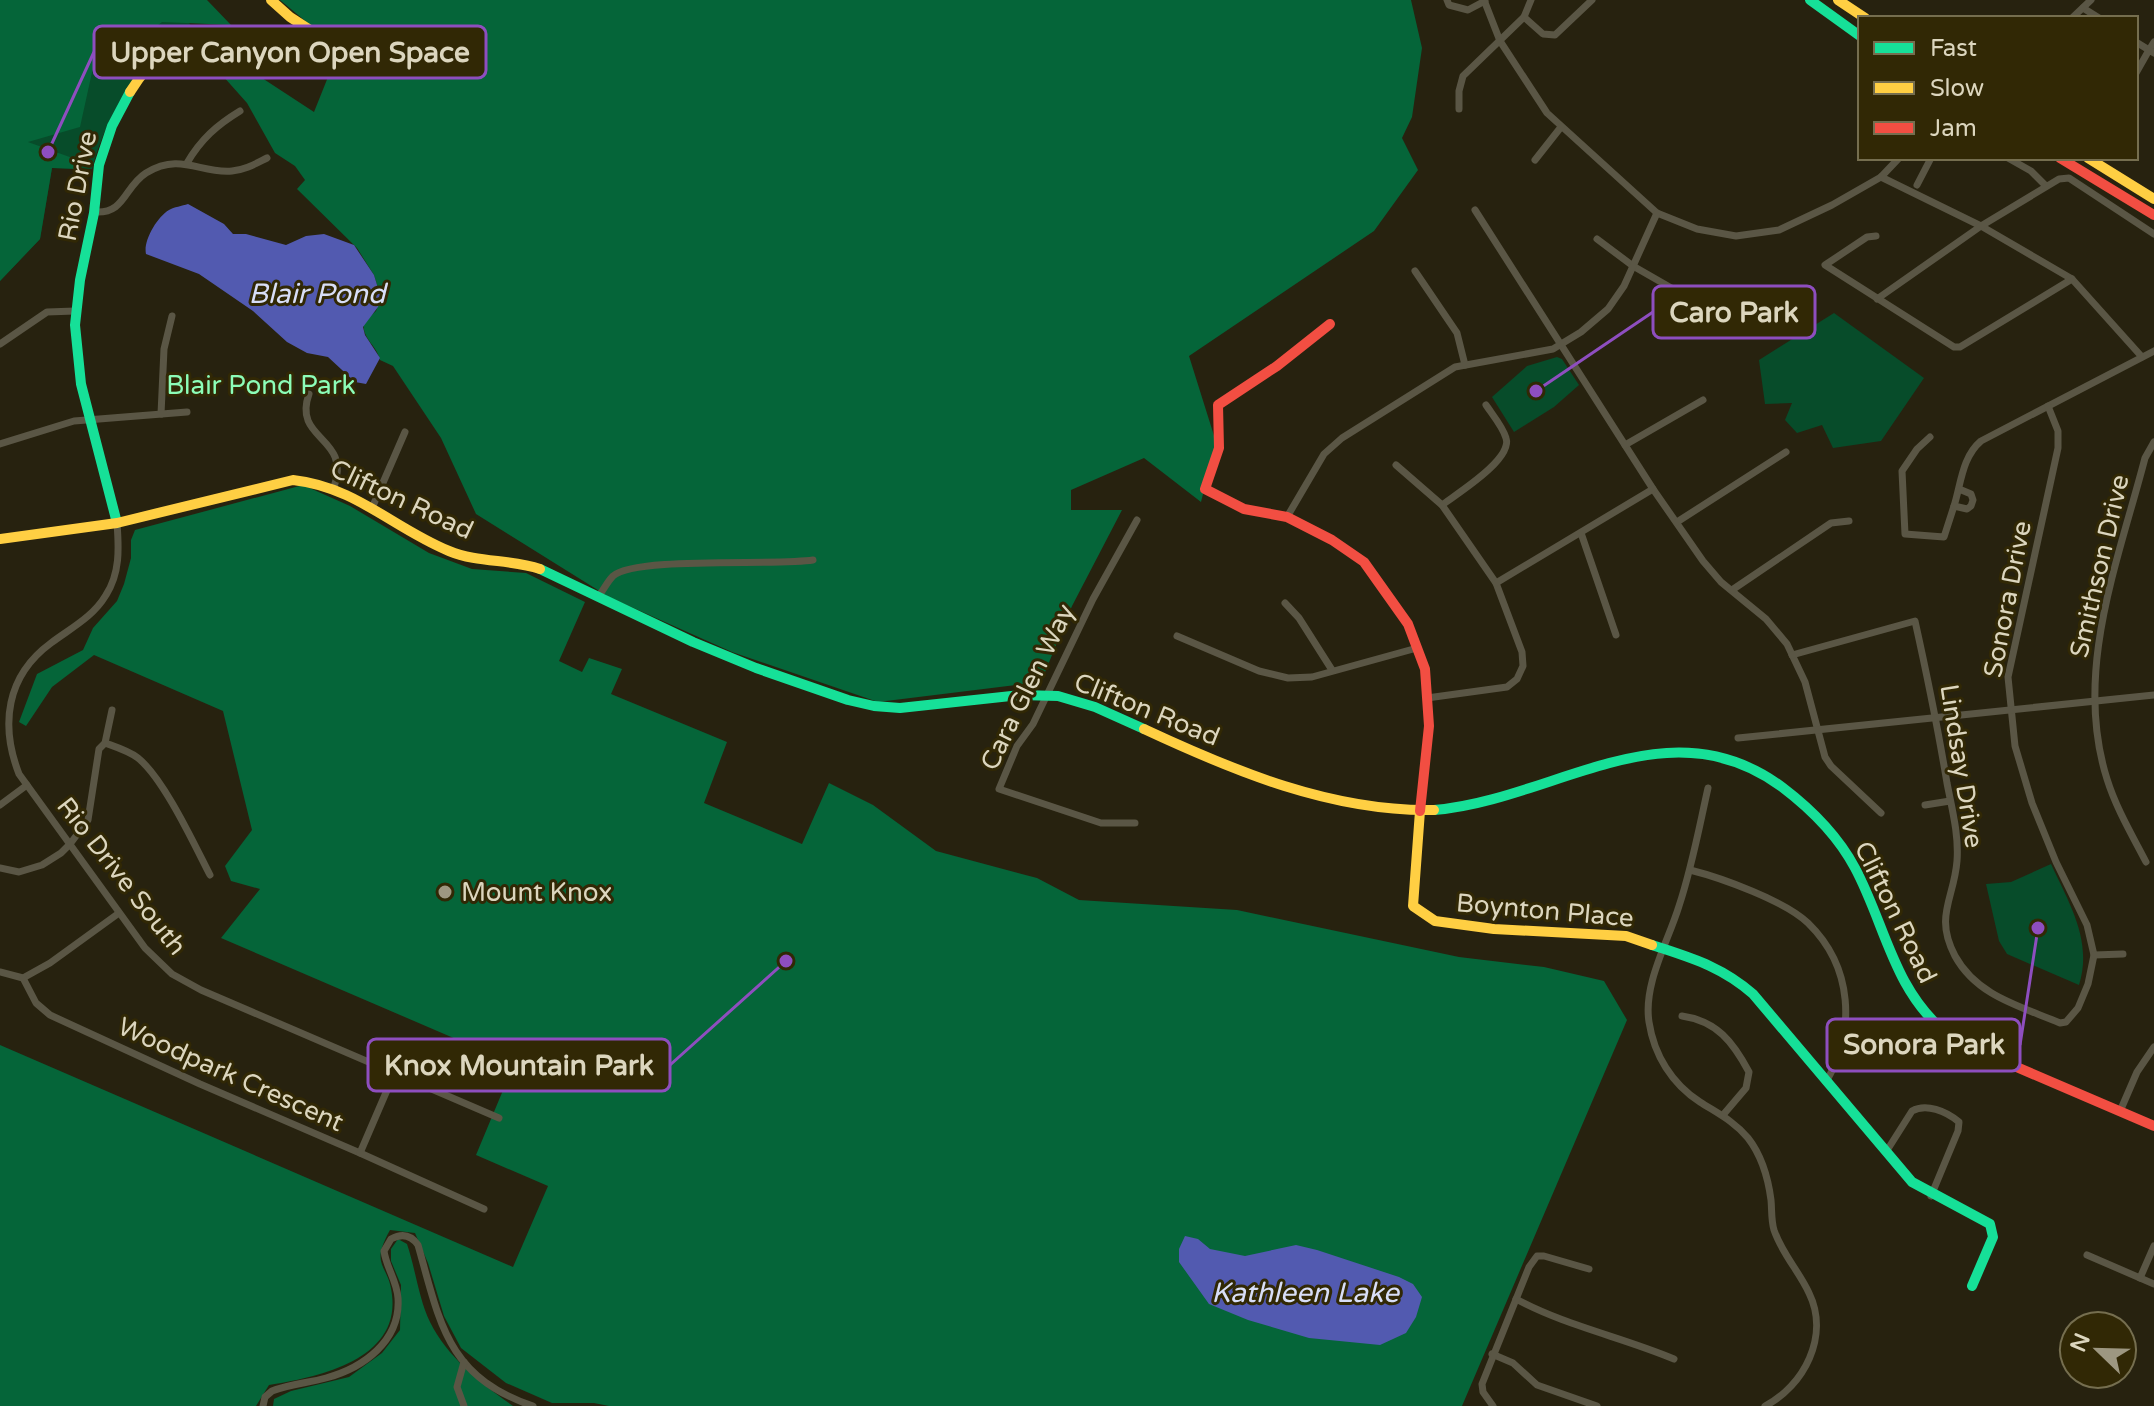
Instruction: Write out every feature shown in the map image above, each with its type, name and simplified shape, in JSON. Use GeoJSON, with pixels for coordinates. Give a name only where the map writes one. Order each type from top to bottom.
{"type":"FeatureCollection","features":[{"type":"Feature","properties":{"kind":"main road","name":"Rio Drive"},"geometry":{"type":"LineString","coordinates":[[117,523],[77,361],[75,311],[95,212],[98,168],[111,123],[136,84],[169,49],[199,35],[228,35],[294,64],[303,64],[331,44],[290,17],[271,0]]}},
{"type":"Feature","properties":{"kind":"main road"},"geometry":{"type":"LineString","coordinates":[[1810,0],[1858,35]]}},
{"type":"Feature","properties":{"kind":"main road"},"geometry":{"type":"LineString","coordinates":[[1838,0],[1862,16]]}},
{"type":"Feature","properties":{"kind":"main road"},"geometry":{"type":"LineString","coordinates":[[2063,160],[2153,214]]}},
{"type":"Feature","properties":{"kind":"main road"},"geometry":{"type":"LineString","coordinates":[[2091,160],[2154,199]]}},
{"type":"Feature","properties":{"kind":"main road"},"geometry":{"type":"LineString","coordinates":[[1330,324],[1277,366],[1218,405],[1222,434],[1218,461],[1205,489],[1244,509],[1287,517],[1332,540],[1364,562],[1408,624],[1425,669],[1429,726],[1422,809]]}},
{"type":"Feature","properties":{"kind":"main road","name":"Clifton Road"},"geometry":{"type":"LineString","coordinates":[[0,539],[117,523],[293,480],[315,480],[334,487],[456,554],[513,561],[540,569],[627,612],[800,684],[872,706],[897,708],[1031,695],[1060,697],[1095,708],[1272,782],[1378,807],[1422,809],[1467,806],[1654,751],[1702,753],[1734,760],[1778,785],[1813,811],[1860,877],[1897,974],[1916,1002],[1939,1027],[2010,1063],[2154,1126]]}},
{"type":"Feature","properties":{"kind":"main road","name":"Boynton Place"},"geometry":{"type":"LineString","coordinates":[[1422,809],[1413,906],[1435,921],[1494,929],[1626,936],[1715,966],[1734,977],[1753,994],[1912,1182],[1931,1196],[1987,1222],[1993,1229],[1993,1237],[1972,1286]]}},
{"type":"Feature","properties":{"kind":"street"},"geometry":{"type":"LineString","coordinates":[[1447,0],[1449,5],[1468,10],[1484,0],[1500,41],[1538,101],[1561,127],[1657,213],[1697,229],[1736,236],[1779,230],[1881,177],[1897,160]]}},
{"type":"Feature","properties":{"kind":"street"},"geometry":{"type":"LineString","coordinates":[[1459,109],[1463,76],[1524,17],[1531,0]]}},
{"type":"Feature","properties":{"kind":"street"},"geometry":{"type":"LineString","coordinates":[[1524,17],[1543,34],[1555,35],[1592,0]]}},
{"type":"Feature","properties":{"kind":"street"},"geometry":{"type":"LineString","coordinates":[[2074,16],[2091,0]]}},
{"type":"Feature","properties":{"kind":"street"},"geometry":{"type":"LineString","coordinates":[[2083,8],[2096,16]]}},
{"type":"Feature","properties":{"kind":"street"},"geometry":{"type":"LineString","coordinates":[[2138,70],[2152,52],[2154,42]]}},
{"type":"Feature","properties":{"kind":"street"},"geometry":{"type":"LineString","coordinates":[[187,163],[196,147],[216,125],[240,111]]}},
{"type":"Feature","properties":{"kind":"street"},"geometry":{"type":"LineString","coordinates":[[1535,160],[1561,127]]}},
{"type":"Feature","properties":{"kind":"street"},"geometry":{"type":"LineString","coordinates":[[95,212],[106,213],[117,208],[146,173],[168,164],[187,163],[233,171],[250,168],[267,158]]}},
{"type":"Feature","properties":{"kind":"street"},"geometry":{"type":"LineString","coordinates":[[1917,185],[1930,160]]}},
{"type":"Feature","properties":{"kind":"street"},"geometry":{"type":"LineString","coordinates":[[2012,160],[2048,185]]}},
{"type":"Feature","properties":{"kind":"street"},"geometry":{"type":"LineString","coordinates":[[1881,177],[1981,226],[2072,279],[2142,357]]}},
{"type":"Feature","properties":{"kind":"street"},"geometry":{"type":"LineString","coordinates":[[1877,299],[1981,226],[2048,185],[2069,178],[2154,234]]}},
{"type":"Feature","properties":{"kind":"street"},"geometry":{"type":"LineString","coordinates":[[1475,210],[1653,489],[1703,561],[1766,619],[1787,644],[1805,682],[1825,757],[1881,813]]}},
{"type":"Feature","properties":{"kind":"street"},"geometry":{"type":"LineString","coordinates":[[1287,517],[1324,454],[1342,438],[1455,367],[1553,349],[1581,332],[1608,309],[1624,286],[1657,213]]}},
{"type":"Feature","properties":{"kind":"street"},"geometry":{"type":"LineString","coordinates":[[1876,236],[1867,237],[1825,265],[1954,347],[1960,347],[2072,279]]}},
{"type":"Feature","properties":{"kind":"street"},"geometry":{"type":"LineString","coordinates":[[1597,239],[1633,266],[1680,293]]}},
{"type":"Feature","properties":{"kind":"street"},"geometry":{"type":"LineString","coordinates":[[1415,271],[1457,333],[1465,365]]}},
{"type":"Feature","properties":{"kind":"street"},"geometry":{"type":"LineString","coordinates":[[0,344],[47,312],[75,311]]}},
{"type":"Feature","properties":{"kind":"street"},"geometry":{"type":"LineString","coordinates":[[161,414],[164,349],[172,316]]}},
{"type":"Feature","properties":{"kind":"street"},"geometry":{"type":"LineString","coordinates":[[1930,437],[1917,449],[1902,471],[1905,534],[1944,537],[1965,464],[1973,448],[2154,351]]}},
{"type":"Feature","properties":{"kind":"street"},"geometry":{"type":"LineString","coordinates":[[309,394],[304,407],[306,418],[338,459],[340,472],[334,487]]}},
{"type":"Feature","properties":{"kind":"street"},"geometry":{"type":"LineString","coordinates":[[1625,445],[1703,400]]}},
{"type":"Feature","properties":{"kind":"street"},"geometry":{"type":"LineString","coordinates":[[1442,505],[1498,461],[1506,448],[1506,438],[1486,405]]}},
{"type":"Feature","properties":{"kind":"street","name":"Sonora Drive"},"geometry":{"type":"LineString","coordinates":[[2048,406],[2058,431],[2058,448],[2008,677],[2015,746],[2032,803],[2087,925],[2094,955]]}},
{"type":"Feature","properties":{"kind":"street"},"geometry":{"type":"LineString","coordinates":[[0,444],[90,418],[187,412]]}},
{"type":"Feature","properties":{"kind":"street"},"geometry":{"type":"LineString","coordinates":[[372,508],[405,432]]}},
{"type":"Feature","properties":{"kind":"street","name":"Smithson Drive"},"geometry":{"type":"LineString","coordinates":[[2146,862],[2107,779],[2093,703],[2096,654],[2103,618],[2145,458],[2154,442]]}},
{"type":"Feature","properties":{"kind":"street"},"geometry":{"type":"LineString","coordinates":[[1677,522],[1786,452]]}},
{"type":"Feature","properties":{"kind":"street"},"geometry":{"type":"LineString","coordinates":[[1396,465],[1442,505],[1496,583],[1522,652],[1523,666],[1517,679],[1507,687],[1427,698]]}},
{"type":"Feature","properties":{"kind":"street"},"geometry":{"type":"LineString","coordinates":[[1496,583],[1653,489]]}},
{"type":"Feature","properties":{"kind":"street"},"geometry":{"type":"LineString","coordinates":[[1954,506],[1967,509],[1973,500],[1971,494],[1959,489]]}},
{"type":"Feature","properties":{"kind":"street","name":"Cara Glen Way"},"geometry":{"type":"LineString","coordinates":[[1135,823],[1101,823],[999,789],[1017,746],[1033,724],[1093,599],[1137,520]]}},
{"type":"Feature","properties":{"kind":"street"},"geometry":{"type":"LineString","coordinates":[[1732,590],[1831,523],[1849,521]]}},
{"type":"Feature","properties":{"kind":"street","name":"Rio Drive South"},"geometry":{"type":"LineString","coordinates":[[117,523],[119,554],[108,592],[86,619],[49,644],[22,672],[10,704],[3,734],[27,785],[145,948],[172,974],[201,990],[499,1118]]}},
{"type":"Feature","properties":{"kind":"street"},"geometry":{"type":"LineString","coordinates":[[1581,533],[1616,635]]}},
{"type":"Feature","properties":{"kind":"street"},"geometry":{"type":"LineString","coordinates":[[598,597],[614,575],[627,570],[705,562],[791,564],[813,560]]}},
{"type":"Feature","properties":{"kind":"street"},"geometry":{"type":"LineString","coordinates":[[1285,603],[1299,618],[1332,670]]}},
{"type":"Feature","properties":{"kind":"street","name":"Lindsay Drive"},"geometry":{"type":"LineString","coordinates":[[1792,655],[1915,621],[1937,719],[1958,843],[1957,865],[1945,908],[1946,926],[1954,954],[1975,983],[1988,992],[2060,1023],[2066,1022],[2078,1008],[2088,984],[2094,955]]}},
{"type":"Feature","properties":{"kind":"street"},"geometry":{"type":"LineString","coordinates":[[1177,636],[1259,671],[1288,678],[1312,677],[1417,648]]}},
{"type":"Feature","properties":{"kind":"street"},"geometry":{"type":"LineString","coordinates":[[1738,738],[2154,695]]}},
{"type":"Feature","properties":{"kind":"street"},"geometry":{"type":"LineString","coordinates":[[0,868],[19,872],[42,865],[61,853],[88,820],[99,749],[105,743],[112,710]]}},
{"type":"Feature","properties":{"kind":"street"},"geometry":{"type":"LineString","coordinates":[[105,743],[139,759],[156,780],[187,828],[210,875]]}},
{"type":"Feature","properties":{"kind":"street","name":"Rio Drive South"},"geometry":{"type":"LineString","coordinates":[[0,805],[27,785]]}},
{"type":"Feature","properties":{"kind":"street"},"geometry":{"type":"LineString","coordinates":[[1708,788],[1690,870],[1652,986],[1648,1008],[1652,1040],[1665,1067],[1679,1085],[1723,1115],[1746,1136],[1763,1165],[1773,1227],[1809,1293],[1815,1311],[1816,1329],[1802,1374],[1792,1388],[1765,1406]]}},
{"type":"Feature","properties":{"kind":"street"},"geometry":{"type":"LineString","coordinates":[[1925,805],[1950,801]]}},
{"type":"Feature","properties":{"kind":"street"},"geometry":{"type":"LineString","coordinates":[[1690,870],[1726,882],[1791,911],[1808,924],[1826,947],[1838,969],[1846,1011],[1839,1059],[1826,1082]]}},
{"type":"Feature","properties":{"kind":"street"},"geometry":{"type":"LineString","coordinates":[[0,972],[23,978],[50,963],[119,913]]}},
{"type":"Feature","properties":{"kind":"street"},"geometry":{"type":"LineString","coordinates":[[2094,955],[2123,954]]}},
{"type":"Feature","properties":{"kind":"street","name":"Woodpark Crescent"},"geometry":{"type":"LineString","coordinates":[[23,978],[36,1003],[50,1015],[360,1153],[394,1074]]}},
{"type":"Feature","properties":{"kind":"street"},"geometry":{"type":"LineString","coordinates":[[1682,1016],[1698,1018],[1712,1025],[1730,1040],[1749,1072],[1746,1088],[1723,1115]]}},
{"type":"Feature","properties":{"kind":"street"},"geometry":{"type":"LineString","coordinates":[[2121,1109],[2137,1072],[2154,1047]]}},
{"type":"Feature","properties":{"kind":"street"},"geometry":{"type":"LineString","coordinates":[[1886,1152],[1917,1108],[1929,1107],[1954,1117],[1959,1122],[1958,1131],[1931,1196]]}},
{"type":"Feature","properties":{"kind":"street"},"geometry":{"type":"LineString","coordinates":[[360,1153],[484,1209]]}},
{"type":"Feature","properties":{"kind":"street"},"geometry":{"type":"LineString","coordinates":[[263,1406],[265,1397],[272,1391],[337,1374],[361,1362],[385,1342],[394,1326],[398,1300],[384,1251],[389,1241],[399,1235],[410,1237],[418,1245],[438,1318],[451,1345],[464,1362],[493,1387],[533,1406]]}},
{"type":"Feature","properties":{"kind":"street"},"geometry":{"type":"LineString","coordinates":[[2140,1278],[2154,1246]]}},
{"type":"Feature","properties":{"kind":"street"},"geometry":{"type":"LineString","coordinates":[[2087,1255],[2154,1284]]}},
{"type":"Feature","properties":{"kind":"street"},"geometry":{"type":"LineString","coordinates":[[1493,1406],[1483,1392],[1482,1384],[1529,1267],[1537,1256],[1544,1256],[1589,1269]]}},
{"type":"Feature","properties":{"kind":"street"},"geometry":{"type":"LineString","coordinates":[[1516,1299],[1570,1324],[1605,1333],[1674,1359]]}},
{"type":"Feature","properties":{"kind":"street"},"geometry":{"type":"LineString","coordinates":[[1492,1354],[1513,1363],[1537,1385],[1597,1406]]}},
{"type":"Feature","properties":{"kind":"street"},"geometry":{"type":"LineString","coordinates":[[464,1362],[457,1387],[464,1406]]}},
{"type":"Feature","properties":{"kind":"green space"},"geometry":{"type":"Polygon","coordinates":[[[0,0],[171,0],[193,28],[174,39],[128,90],[111,118],[92,169],[52,168],[40,239],[0,281],[0,0]]]}},
{"type":"Feature","properties":{"kind":"green space"},"geometry":{"type":"Polygon","coordinates":[[[0,0],[207,0],[231,25],[162,22],[139,40],[100,36],[80,127],[28,142],[78,160],[77,169],[52,168],[40,239],[0,281],[0,0]]]}},
{"type":"Feature","properties":{"kind":"green space"},"geometry":{"type":"Polygon","coordinates":[[[280,0],[1411,0],[1422,48],[1412,117],[1402,138],[1418,170],[1374,231],[1189,356],[1216,442],[1201,502],[1144,458],[1071,490],[1071,510],[1122,510],[1072,606],[1041,682],[878,702],[732,652],[609,597],[476,514],[441,438],[393,366],[380,360],[365,333],[364,322],[376,311],[381,298],[374,275],[357,248],[297,189],[305,180],[295,166],[275,153],[247,103],[214,66],[219,50],[314,112],[330,72],[360,69],[338,43],[280,0]]]}},
{"type":"Feature","properties":{"kind":"green space"},"geometry":{"type":"Polygon","coordinates":[[[1834,313],[1924,378],[1881,441],[1833,448],[1822,425],[1797,433],[1785,420],[1792,403],[1765,404],[1759,360],[1834,313]]]}},
{"type":"Feature","properties":{"kind":"green space"},"geometry":{"type":"Polygon","coordinates":[[[1557,357],[1562,359],[1579,385],[1554,407],[1514,432],[1492,397],[1527,366],[1557,357]]]}},
{"type":"Feature","properties":{"kind":"green space"},"geometry":{"type":"Polygon","coordinates":[[[303,485],[350,506],[429,553],[472,569],[526,573],[585,602],[559,661],[582,672],[589,658],[622,669],[611,694],[727,742],[704,803],[802,844],[829,783],[873,805],[936,851],[1037,878],[1079,900],[1237,910],[1459,957],[1544,967],[1604,981],[1627,1020],[1462,1406],[609,1406],[552,1403],[506,1383],[461,1348],[444,1316],[415,1233],[390,1230],[381,1252],[392,1295],[391,1317],[383,1335],[370,1350],[332,1370],[269,1385],[256,1406],[0,1406],[0,1045],[513,1267],[548,1186],[476,1155],[514,1064],[221,938],[260,889],[231,881],[225,866],[252,830],[223,711],[94,655],[52,687],[26,726],[19,722],[37,674],[83,650],[93,628],[117,601],[131,558],[131,540],[135,530],[303,485]]]}},
{"type":"Feature","properties":{"kind":"green space"},"geometry":{"type":"Polygon","coordinates":[[[2051,864],[2081,938],[2083,969],[2079,985],[2007,954],[1999,941],[1986,884],[2011,882],[2051,864]]]}},
{"type":"Feature","properties":{"kind":"green space"},"geometry":{"type":"Polygon","coordinates":[[[398,1239],[407,1244],[423,1304],[437,1335],[466,1369],[513,1406],[273,1406],[274,1399],[291,1391],[349,1377],[382,1353],[400,1330],[401,1285],[391,1261],[391,1249],[398,1239]]]}},
{"type":"Feature","properties":{"kind":"water","name":"Blair Pond"},"geometry":{"type":"Polygon","coordinates":[[[188,204],[224,224],[233,234],[246,234],[286,245],[306,236],[324,234],[354,245],[374,275],[381,298],[363,327],[380,358],[366,384],[355,382],[328,357],[307,353],[287,342],[253,311],[199,274],[146,254],[149,236],[164,213],[188,204]]]}},
{"type":"Feature","properties":{"kind":"water","name":"Kathleen Lake"},"geometry":{"type":"Polygon","coordinates":[[[1185,1236],[1198,1239],[1210,1249],[1245,1256],[1296,1245],[1399,1277],[1413,1284],[1422,1297],[1416,1317],[1406,1333],[1380,1345],[1309,1338],[1248,1320],[1209,1304],[1179,1262],[1179,1249],[1185,1236]]]}},
{"type":"Feature","properties":{"kind":"traffic: fast"},"geometry":{"type":"LineString","coordinates":[[1810,0],[1858,35]]}},
{"type":"Feature","properties":{"kind":"traffic: fast"},"geometry":{"type":"LineString","coordinates":[[117,523],[81,384],[75,325],[99,165],[112,126],[130,92]]}},
{"type":"Feature","properties":{"kind":"traffic: fast"},"geometry":{"type":"LineString","coordinates":[[540,569],[693,642],[848,700],[900,708],[1020,695],[1058,696],[1095,707],[1144,729]]}},
{"type":"Feature","properties":{"kind":"traffic: fast"},"geometry":{"type":"LineString","coordinates":[[1434,810],[1479,803],[1610,763],[1653,754],[1696,753],[1739,763],[1793,795],[1840,845],[1865,889],[1901,975],[1927,1014],[1944,1031]]}},
{"type":"Feature","properties":{"kind":"traffic: fast"},"geometry":{"type":"LineString","coordinates":[[1652,945],[1693,959],[1741,984],[1753,994],[1912,1182],[1990,1224],[1993,1237],[1972,1286]]}},
{"type":"Feature","properties":{"kind":"traffic: slow"},"geometry":{"type":"LineString","coordinates":[[130,92],[166,50],[191,37],[218,35],[290,61],[301,63],[313,59],[327,41],[290,17],[271,0]]}},
{"type":"Feature","properties":{"kind":"traffic: slow"},"geometry":{"type":"LineString","coordinates":[[1838,0],[1862,16]]}},
{"type":"Feature","properties":{"kind":"traffic: slow"},"geometry":{"type":"LineString","coordinates":[[2091,160],[2154,199]]}},
{"type":"Feature","properties":{"kind":"traffic: slow"},"geometry":{"type":"LineString","coordinates":[[0,539],[117,523],[293,480],[315,484],[355,499],[449,551],[540,569]]}},
{"type":"Feature","properties":{"kind":"traffic: slow"},"geometry":{"type":"LineString","coordinates":[[1144,729],[1213,760],[1284,786],[1358,804],[1434,810]]}},
{"type":"Feature","properties":{"kind":"traffic: slow"},"geometry":{"type":"LineString","coordinates":[[1420,811],[1413,906],[1435,921],[1494,929],[1626,936],[1652,945]]}},
{"type":"Feature","properties":{"kind":"traffic: jam"},"geometry":{"type":"LineString","coordinates":[[2063,160],[2154,215]]}},
{"type":"Feature","properties":{"kind":"traffic: jam"},"geometry":{"type":"LineString","coordinates":[[1330,324],[1277,366],[1218,405],[1219,448],[1205,489],[1244,509],[1287,517],[1332,540],[1364,562],[1408,624],[1425,669],[1429,726],[1420,811]]}},
{"type":"Feature","properties":{"kind":"traffic: jam"},"geometry":{"type":"LineString","coordinates":[[1944,1031],[1984,1053],[2154,1126]]}},
{"type":"Feature","properties":{"kind":"place","name":"Upper Canyon Open Space"},"geometry":{"type":"Point","coordinates":[48,152]}},
{"type":"Feature","properties":{"kind":"place","name":"Caro Park"},"geometry":{"type":"Point","coordinates":[1536,391]}},
{"type":"Feature","properties":{"kind":"place","name":"Mount Knox"},"geometry":{"type":"Point","coordinates":[445,892]}},
{"type":"Feature","properties":{"kind":"place","name":"Sonora Park"},"geometry":{"type":"Point","coordinates":[2038,928]}},
{"type":"Feature","properties":{"kind":"place","name":"Knox Mountain Park"},"geometry":{"type":"Point","coordinates":[786,961]}},
{"type":"Feature","properties":{"kind":"park label","name":"Blair Pond Park"},"geometry":{"type":"Point","coordinates":[261,385]}}]}
